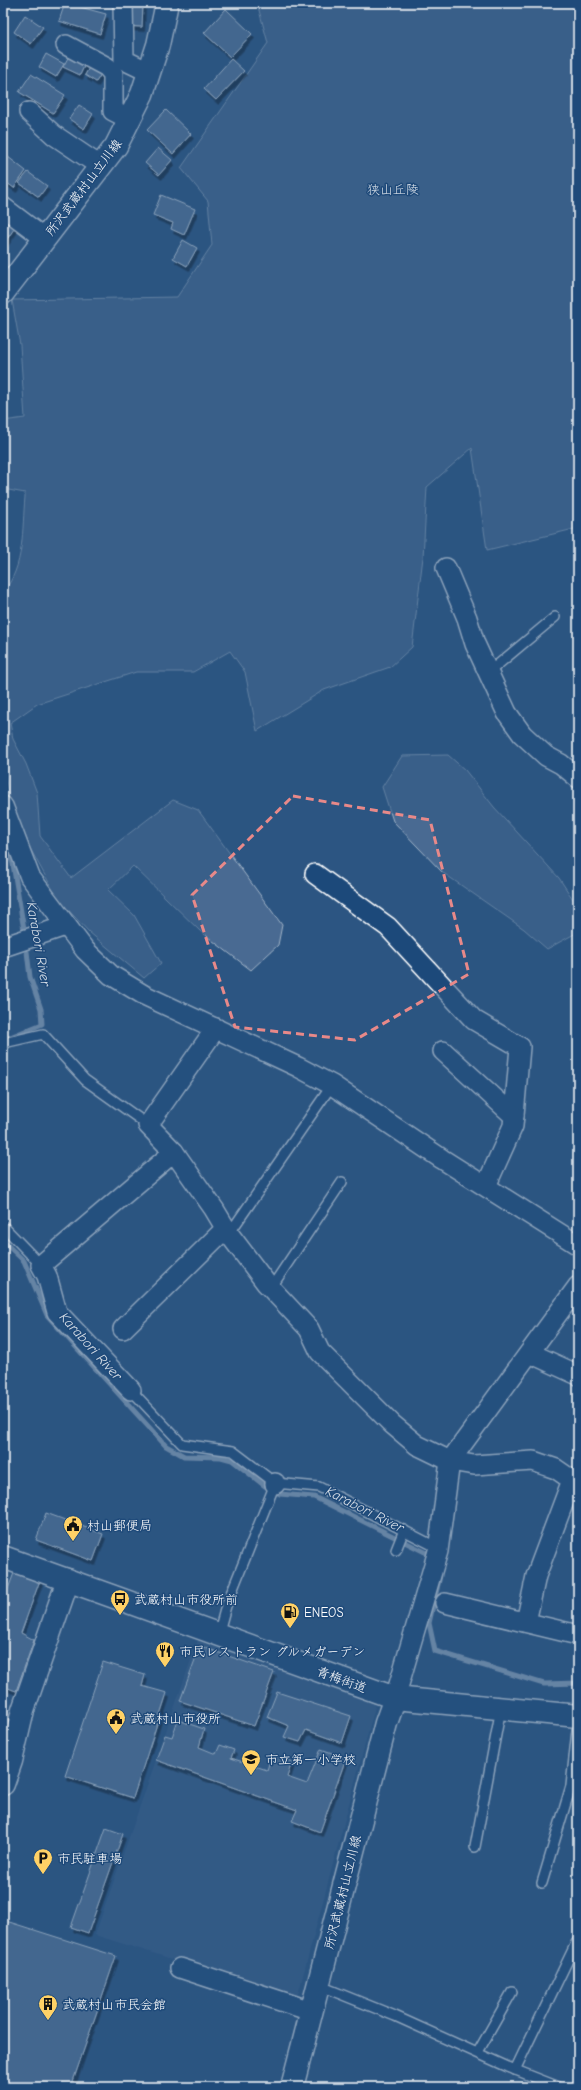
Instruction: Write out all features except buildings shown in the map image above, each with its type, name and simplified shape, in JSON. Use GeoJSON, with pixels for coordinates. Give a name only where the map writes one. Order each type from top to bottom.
{"type":"FeatureCollection","features":[{"type":"Feature","properties":{"kind":"main road","name":"所沢武蔵村山立川線"},"geometry":{"type":"LineString","coordinates":[[3,293],[116,146],[142,94],[158,45],[167,3]]}},
{"type":"Feature","properties":{"kind":"main road","name":"青梅街道"},"geometry":{"type":"LineString","coordinates":[[3,1557],[395,1698],[578,1716]]}},
{"type":"Feature","properties":{"kind":"main road"},"geometry":{"type":"LineString","coordinates":[[3,1784],[11,1761],[23,1710],[68,1580]]}},
{"type":"Feature","properties":{"kind":"main road","name":"所沢武蔵村山立川線"},"geometry":{"type":"LineString","coordinates":[[292,2087],[386,1723],[395,1698]]}},
{"type":"Feature","properties":{"kind":"street"},"geometry":{"type":"LineString","coordinates":[[123,3],[124,60],[149,72]]}},
{"type":"Feature","properties":{"kind":"street"},"geometry":{"type":"LineString","coordinates":[[66,45],[107,67],[113,74],[113,111],[129,119]]}},
{"type":"Feature","properties":{"kind":"street"},"geometry":{"type":"LineString","coordinates":[[28,112],[54,135],[100,166]]}},
{"type":"Feature","properties":{"kind":"street"},"geometry":{"type":"LineString","coordinates":[[3,207],[44,238]]}},
{"type":"Feature","properties":{"kind":"street"},"geometry":{"type":"LineString","coordinates":[[446,568],[507,713],[522,734],[546,756],[561,764],[578,778]]}},
{"type":"Feature","properties":{"kind":"street"},"geometry":{"type":"LineString","coordinates":[[3,806],[30,877],[65,926],[85,950],[111,975],[144,995],[216,1028],[332,1085],[442,1159],[578,1245]]}},
{"type":"Feature","properties":{"kind":"street"},"geometry":{"type":"LineString","coordinates":[[315,874],[388,927],[474,1020],[520,1047],[513,1126],[486,1186]]}},
{"type":"Feature","properties":{"kind":"street"},"geometry":{"type":"LineString","coordinates":[[18,942],[65,926]]}},
{"type":"Feature","properties":{"kind":"street"},"geometry":{"type":"LineString","coordinates":[[216,1028],[148,1125],[174,1152],[214,1208],[228,1231],[271,1288],[309,1329],[320,1352],[392,1424],[417,1445],[450,1461],[474,1465],[533,1461],[556,1469],[575,1482],[536,1576],[526,1622]]}},
{"type":"Feature","properties":{"kind":"street"},"geometry":{"type":"LineString","coordinates":[[443,1051],[514,1116]]}},
{"type":"Feature","properties":{"kind":"street"},"geometry":{"type":"LineString","coordinates":[[131,1390],[56,1312],[47,1276],[41,1265],[174,1152]]}},
{"type":"Feature","properties":{"kind":"street"},"geometry":{"type":"LineString","coordinates":[[123,1329],[228,1231]]}},
{"type":"Feature","properties":{"kind":"street"},"geometry":{"type":"LineString","coordinates":[[395,1698],[437,1554],[450,1461],[578,1286]]}},
{"type":"Feature","properties":{"kind":"street"},"geometry":{"type":"LineString","coordinates":[[530,1353],[578,1375]]}},
{"type":"Feature","properties":{"kind":"street"},"geometry":{"type":"LineString","coordinates":[[445,1603],[578,1635]]}},
{"type":"Feature","properties":{"kind":"street"},"geometry":{"type":"LineString","coordinates":[[180,1968],[311,2011]]}},
{"type":"Feature","properties":{"kind":"lane"},"geometry":{"type":"LineString","coordinates":[[489,672],[555,617]]}},
{"type":"Feature","properties":{"kind":"lane"},"geometry":{"type":"LineString","coordinates":[[3,1045],[8,1042],[43,1034],[85,1080],[148,1125]]}},
{"type":"Feature","properties":{"kind":"lane"},"geometry":{"type":"LineString","coordinates":[[228,1231],[332,1085]]}},
{"type":"Feature","properties":{"kind":"lane"},"geometry":{"type":"LineString","coordinates":[[271,1288],[342,1182]]}},
{"type":"Feature","properties":{"kind":"lane"},"geometry":{"type":"LineString","coordinates":[[3,1226],[41,1265]]}},
{"type":"Feature","properties":{"kind":"lane"},"geometry":{"type":"LineString","coordinates":[[131,1390],[182,1444],[234,1451],[274,1488],[319,1487],[404,1531],[437,1554]]}},
{"type":"Feature","properties":{"kind":"lane"},"geometry":{"type":"LineString","coordinates":[[218,1635],[226,1606],[274,1488]]}},
{"type":"Feature","properties":{"kind":"lane"},"geometry":{"type":"LineString","coordinates":[[396,1550],[404,1531]]}},
{"type":"Feature","properties":{"kind":"lane"},"geometry":{"type":"LineString","coordinates":[[476,1847],[501,1708]]}},
{"type":"Feature","properties":{"kind":"lane"},"geometry":{"type":"LineString","coordinates":[[542,1883],[571,1786],[578,1721]]}},
{"type":"Feature","properties":{"kind":"lane"},"geometry":{"type":"LineString","coordinates":[[515,2070],[578,1939]]}},
{"type":"Feature","properties":{"kind":"lane"},"geometry":{"type":"LineString","coordinates":[[318,1985],[396,2016],[515,2070],[559,2087]]}},
{"type":"Feature","properties":{"kind":"lane"},"geometry":{"type":"LineString","coordinates":[[478,2052],[512,1992]]}},
{"type":"Feature","properties":{"kind":"highlighted area"},"geometry":{"type":"Polygon","coordinates":[[[293,796],[430,820],[469,974],[355,1040],[235,1027],[192,895],[293,796]]]}},
{"type":"Feature","properties":{"kind":"shaded area"},"geometry":{"type":"Polygon","coordinates":[[[199,1637],[376,1703],[297,1998],[95,1935],[199,1637]]]}},
{"type":"Feature","properties":{"kind":"green space","name":"狭山丘陵"},"geometry":{"type":"Polygon","coordinates":[[[257,3],[578,3],[578,528],[487,550],[472,448],[427,487],[423,557],[412,647],[390,667],[324,690],[257,731],[245,672],[230,651],[193,672],[136,672],[37,704],[10,723],[13,739],[26,764],[37,793],[40,836],[71,878],[173,800],[198,810],[282,925],[278,945],[251,970],[200,931],[133,866],[108,890],[134,915],[161,963],[144,978],[89,932],[58,899],[21,832],[8,793],[3,760],[3,592],[10,582],[19,559],[23,535],[25,497],[25,493],[3,489],[3,421],[25,418],[20,345],[12,300],[177,297],[212,245],[208,201],[181,168],[268,43],[257,3]]]}},
{"type":"Feature","properties":{"kind":"green space"},"geometry":{"type":"Polygon","coordinates":[[[448,755],[465,770],[494,807],[559,878],[578,907],[578,932],[547,949],[524,929],[442,872],[393,821],[382,787],[402,756],[448,755]]]}},
{"type":"Feature","properties":{"kind":"waterway","name":"Karabori River"},"geometry":{"type":"LineString","coordinates":[[8,850],[13,864],[25,936]]}},
{"type":"Feature","properties":{"kind":"waterway","name":"Karabori River"},"geometry":{"type":"LineString","coordinates":[[3,1040],[42,1024],[41,1009],[30,977],[26,943]]}},
{"type":"Feature","properties":{"kind":"waterway","name":"Karabori River"},"geometry":{"type":"LineString","coordinates":[[3,1241],[24,1261],[47,1315],[166,1446],[184,1456],[221,1457],[232,1460],[265,1486],[280,1494],[314,1497],[433,1556]]}},
{"type":"Feature","properties":{"kind":"waterway","name":"Karabori River"},"geometry":{"type":"LineString","coordinates":[[440,1576],[429,1623],[435,1651],[544,1684],[578,1683]]}},
{"type":"Feature","properties":{"kind":"place","name":"村山郵便局"},"geometry":{"type":"Point","coordinates":[73,1542]}},
{"type":"Feature","properties":{"kind":"place","name":"武蔵村山市役所前"},"geometry":{"type":"Point","coordinates":[120,1616]}},
{"type":"Feature","properties":{"kind":"place","name":"ENEOS"},"geometry":{"type":"Point","coordinates":[290,1629]}},
{"type":"Feature","properties":{"kind":"place","name":"市民レストラン グルメガーデン"},"geometry":{"type":"Point","coordinates":[165,1668]}},
{"type":"Feature","properties":{"kind":"place","name":"武蔵村山市役所"},"geometry":{"type":"Point","coordinates":[116,1735]}},
{"type":"Feature","properties":{"kind":"place","name":"市立第一小学校"},"geometry":{"type":"Point","coordinates":[251,1776]}},
{"type":"Feature","properties":{"kind":"place","name":"市民駐車場"},"geometry":{"type":"Point","coordinates":[43,1875]}},
{"type":"Feature","properties":{"kind":"place","name":"武蔵村山市民会館"},"geometry":{"type":"Point","coordinates":[48,2021]}}]}
